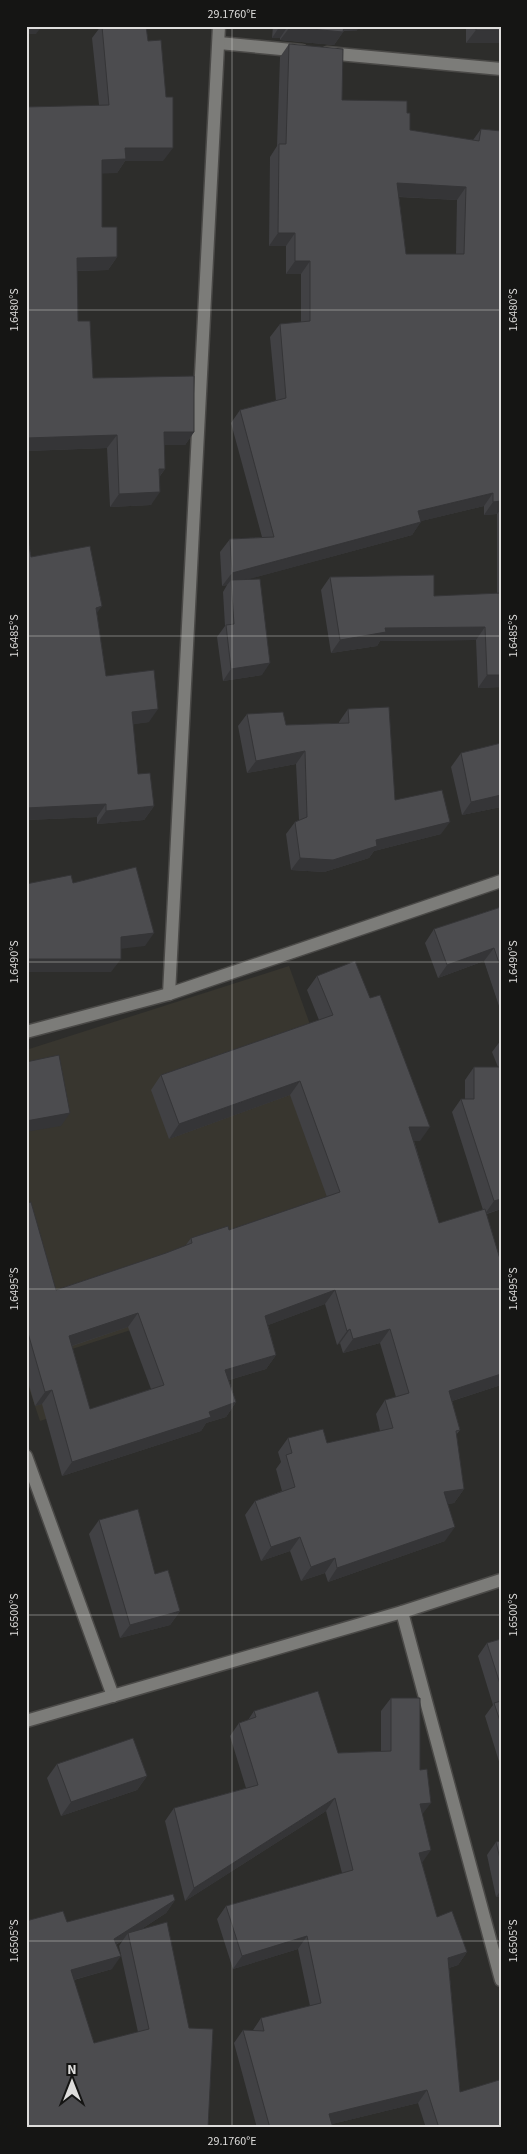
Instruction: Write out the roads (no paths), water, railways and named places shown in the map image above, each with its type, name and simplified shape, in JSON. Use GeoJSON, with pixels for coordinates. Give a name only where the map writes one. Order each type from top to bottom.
{"type":"FeatureCollection","features":[{"type":"Feature","properties":{"kind":"street"},"geometry":{"type":"LineString","coordinates":[[169,994],[220,26]]}},
{"type":"Feature","properties":{"kind":"street"},"geometry":{"type":"LineString","coordinates":[[219,43],[501,69]]}},
{"type":"Feature","properties":{"kind":"street"},"geometry":{"type":"LineString","coordinates":[[26,1032],[169,994],[501,882]]}},
{"type":"Feature","properties":{"kind":"street"},"geometry":{"type":"LineString","coordinates":[[26,1456],[113,1696]]}},
{"type":"Feature","properties":{"kind":"street"},"geometry":{"type":"LineString","coordinates":[[26,1721],[402,1612],[501,1580]]}},
{"type":"Feature","properties":{"kind":"street"},"geometry":{"type":"LineString","coordinates":[[402,1612],[501,1980]]}}]}
